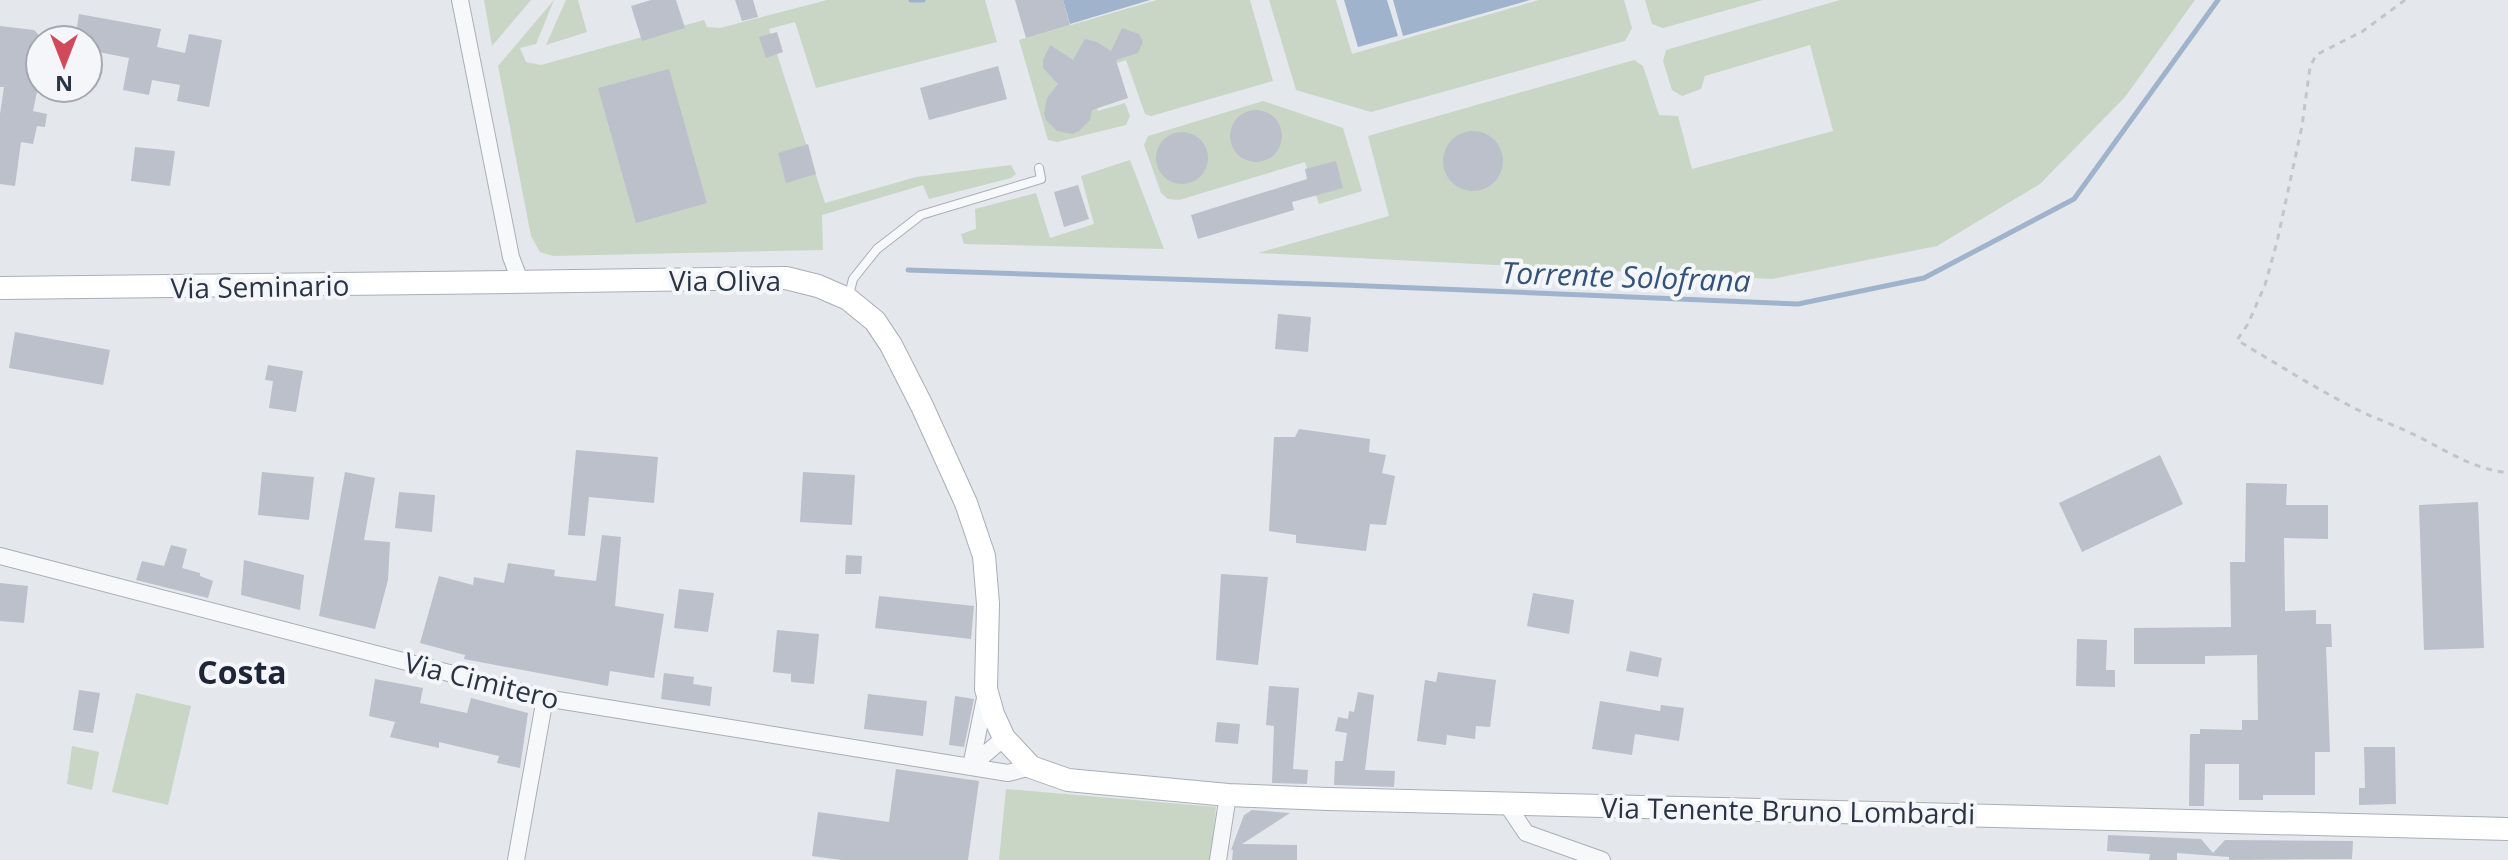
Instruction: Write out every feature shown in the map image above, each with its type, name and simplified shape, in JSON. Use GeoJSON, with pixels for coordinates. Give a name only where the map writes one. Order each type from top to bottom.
{"type":"FeatureCollection","features":[{"type":"Feature","properties":{"kind":"main road","name":"Via Oliva"},"geometry":{"type":"LineString","coordinates":[[520,281],[786,278],[818,286],[848,299],[875,321],[922,406],[966,503],[984,556],[988,604],[986,689],[993,714],[1004,738],[1031,767],[1068,780]]}},
{"type":"Feature","properties":{"kind":"main road","name":"Via Seminario"},"geometry":{"type":"LineString","coordinates":[[0,288],[520,281]]}},
{"type":"Feature","properties":{"kind":"main road","name":"Via Tenente Bruno Lombardi"},"geometry":{"type":"LineString","coordinates":[[1068,780],[1228,795],[2508,829]]}},
{"type":"Feature","properties":{"kind":"street"},"geometry":{"type":"LineString","coordinates":[[460,0],[511,257],[520,281]]}},
{"type":"Feature","properties":{"kind":"street","name":"Via Cimitero"},"geometry":{"type":"LineString","coordinates":[[0,556],[545,698],[1008,773],[1031,767]]}},
{"type":"Feature","properties":{"kind":"street"},"geometry":{"type":"LineString","coordinates":[[971,766],[986,689]]}},
{"type":"Feature","properties":{"kind":"street"},"geometry":{"type":"LineString","coordinates":[[516,860],[545,698]]}},
{"type":"Feature","properties":{"kind":"street"},"geometry":{"type":"LineString","coordinates":[[971,766],[1004,738]]}},
{"type":"Feature","properties":{"kind":"street"},"geometry":{"type":"LineString","coordinates":[[1218,860],[1228,795]]}},
{"type":"Feature","properties":{"kind":"street"},"geometry":{"type":"LineString","coordinates":[[1506,803],[1526,833],[1602,860]]}},
{"type":"Feature","properties":{"kind":"lane"},"geometry":{"type":"LineString","coordinates":[[848,299],[853,279],[877,249],[921,215],[1041,179],[1039,168]]}},
{"type":"Feature","properties":{"kind":"path"},"geometry":{"type":"LineString","coordinates":[[2405,0],[2363,31],[2316,55],[2310,67],[2302,126],[2277,242],[2265,285],[2248,324],[2237,340],[2323,391],[2417,436],[2449,455],[2487,470],[2508,473]]}},
{"type":"Feature","properties":{"kind":"green space"},"geometry":{"type":"Polygon","coordinates":[[[484,0],[531,0],[492,46],[484,0]]]}},
{"type":"Feature","properties":{"kind":"green space"},"geometry":{"type":"Polygon","coordinates":[[[554,0],[536,44],[520,48],[526,62],[541,65],[704,20],[707,27],[720,28],[827,0],[985,0],[997,42],[816,88],[795,22],[769,29],[825,203],[916,177],[1011,165],[1016,174],[1011,178],[929,199],[923,185],[822,215],[823,250],[553,256],[540,252],[531,236],[498,66],[554,0]]]}},
{"type":"Feature","properties":{"kind":"green space"},"geometry":{"type":"Polygon","coordinates":[[[566,0],[578,0],[587,32],[546,45],[566,0]]]}},
{"type":"Feature","properties":{"kind":"green space"},"geometry":{"type":"Polygon","coordinates":[[[1157,0],[1250,0],[1273,81],[1151,116],[1145,114],[1126,60],[1085,74],[1098,111],[1125,103],[1130,116],[1126,125],[1057,142],[1048,140],[1019,40],[1157,0]]]}},
{"type":"Feature","properties":{"kind":"green space"},"geometry":{"type":"Polygon","coordinates":[[[1269,0],[1336,0],[1352,54],[1539,0],[1624,0],[1632,28],[1625,41],[1371,112],[1296,90],[1269,0]]]}},
{"type":"Feature","properties":{"kind":"green space"},"geometry":{"type":"Polygon","coordinates":[[[1645,0],[1763,0],[1663,28],[1652,24],[1645,0]]]}},
{"type":"Feature","properties":{"kind":"green space"},"geometry":{"type":"Polygon","coordinates":[[[1840,0],[2195,0],[2125,97],[2040,184],[1937,246],[1772,279],[1258,253],[1389,216],[1368,136],[1634,60],[1643,66],[1659,115],[1678,116],[1692,169],[1833,131],[1810,45],[1705,76],[1701,89],[1682,96],[1672,90],[1663,61],[1666,50],[1840,0]]]}},
{"type":"Feature","properties":{"kind":"green space"},"geometry":{"type":"Polygon","coordinates":[[[1263,101],[1343,128],[1362,191],[1319,204],[1305,162],[1179,200],[1168,199],[1161,193],[1144,145],[1148,136],[1263,101]]]}},
{"type":"Feature","properties":{"kind":"green space"},"geometry":{"type":"Polygon","coordinates":[[[1130,160],[1164,249],[964,244],[961,234],[976,229],[975,209],[1036,193],[1050,238],[1094,224],[1081,176],[1130,160]]]}},
{"type":"Feature","properties":{"kind":"green space"},"geometry":{"type":"Polygon","coordinates":[[[136,693],[191,706],[168,805],[112,792],[136,693]]]}},
{"type":"Feature","properties":{"kind":"green space"},"geometry":{"type":"Polygon","coordinates":[[[72,746],[99,752],[92,790],[67,784],[72,746]]]}},
{"type":"Feature","properties":{"kind":"green space"},"geometry":{"type":"Polygon","coordinates":[[[1006,789],[1216,807],[1211,860],[999,860],[1006,789]]]}},
{"type":"Feature","properties":{"kind":"water"},"geometry":{"type":"Polygon","coordinates":[[[1063,0],[1150,0],[1070,24],[1063,0]]]}},
{"type":"Feature","properties":{"kind":"water"},"geometry":{"type":"Polygon","coordinates":[[[1344,0],[1387,0],[1398,36],[1358,47],[1344,0]]]}},
{"type":"Feature","properties":{"kind":"water"},"geometry":{"type":"Polygon","coordinates":[[[1393,0],[1530,0],[1403,36],[1393,0]]]}},
{"type":"Feature","properties":{"kind":"building"},"geometry":{"type":"Polygon","coordinates":[[[651,0],[676,0],[685,28],[642,41],[631,6],[651,0]]]}},
{"type":"Feature","properties":{"kind":"building"},"geometry":{"type":"Polygon","coordinates":[[[735,0],[753,0],[758,17],[742,21],[735,0]]]}},
{"type":"Feature","properties":{"kind":"building"},"geometry":{"type":"Polygon","coordinates":[[[1015,0],[1063,0],[1070,25],[1026,38],[1015,0]]]}},
{"type":"Feature","properties":{"kind":"building"},"geometry":{"type":"Polygon","coordinates":[[[79,14],[161,29],[157,47],[185,53],[189,34],[222,40],[209,107],[177,101],[180,85],[152,80],[149,95],[123,90],[129,58],[104,53],[104,24],[77,24],[79,14]]]}},
{"type":"Feature","properties":{"kind":"building"},"geometry":{"type":"Polygon","coordinates":[[[0,26],[24,29],[24,104],[34,104],[33,111],[47,114],[45,127],[37,126],[33,144],[21,142],[15,186],[0,184],[0,114],[4,87],[0,87],[0,26]]]}},
{"type":"Feature","properties":{"kind":"building"},"geometry":{"type":"Polygon","coordinates":[[[1122,28],[1139,34],[1143,42],[1138,53],[1116,60],[1128,98],[1092,110],[1090,120],[1079,131],[1072,134],[1057,131],[1046,120],[1044,113],[1047,98],[1058,84],[1043,68],[1050,45],[1073,60],[1085,39],[1111,51],[1122,28]]]}},
{"type":"Feature","properties":{"kind":"building"},"geometry":{"type":"Polygon","coordinates":[[[777,32],[783,52],[766,58],[759,37],[777,32]]]}},
{"type":"Feature","properties":{"kind":"building"},"geometry":{"type":"Polygon","coordinates":[[[998,66],[1007,99],[929,120],[920,88],[998,66]]]}},
{"type":"Feature","properties":{"kind":"building"},"geometry":{"type":"Polygon","coordinates":[[[669,69],[707,203],[636,223],[598,88],[669,69]]]}},
{"type":"Feature","properties":{"kind":"building"},"geometry":{"type":"Polygon","coordinates":[[[1256,110],[1274,118],[1282,136],[1274,154],[1256,162],[1238,154],[1230,136],[1238,118],[1256,110]]]}},
{"type":"Feature","properties":{"kind":"building"},"geometry":{"type":"Polygon","coordinates":[[[1473,131],[1484,133],[1494,140],[1501,150],[1501,172],[1494,182],[1484,189],[1473,191],[1462,189],[1452,182],[1445,172],[1443,161],[1445,150],[1452,140],[1462,133],[1473,131]]]}},
{"type":"Feature","properties":{"kind":"building"},"geometry":{"type":"Polygon","coordinates":[[[1182,132],[1200,140],[1208,158],[1200,176],[1182,184],[1164,176],[1156,158],[1164,140],[1182,132]]]}},
{"type":"Feature","properties":{"kind":"building"},"geometry":{"type":"Polygon","coordinates":[[[808,144],[816,174],[786,183],[778,153],[808,144]]]}},
{"type":"Feature","properties":{"kind":"building"},"geometry":{"type":"Polygon","coordinates":[[[135,147],[175,151],[170,186],[131,181],[135,147]]]}},
{"type":"Feature","properties":{"kind":"building"},"geometry":{"type":"Polygon","coordinates":[[[1336,161],[1343,188],[1292,202],[1294,210],[1198,239],[1191,215],[1307,179],[1305,169],[1336,161]]]}},
{"type":"Feature","properties":{"kind":"building"},"geometry":{"type":"Polygon","coordinates":[[[1078,185],[1089,219],[1064,227],[1054,192],[1078,185]]]}},
{"type":"Feature","properties":{"kind":"building"},"geometry":{"type":"Polygon","coordinates":[[[1278,314],[1311,317],[1308,352],[1275,349],[1278,314]]]}},
{"type":"Feature","properties":{"kind":"building"},"geometry":{"type":"Polygon","coordinates":[[[15,332],[110,350],[103,385],[9,368],[15,332]]]}},
{"type":"Feature","properties":{"kind":"building"},"geometry":{"type":"Polygon","coordinates":[[[268,365],[303,371],[296,412],[269,408],[273,381],[265,380],[268,365]]]}},
{"type":"Feature","properties":{"kind":"building"},"geometry":{"type":"Polygon","coordinates":[[[1299,429],[1370,439],[1369,452],[1386,455],[1382,473],[1395,476],[1386,525],[1370,524],[1366,551],[1296,543],[1296,535],[1269,531],[1274,437],[1295,437],[1299,429]]]}},
{"type":"Feature","properties":{"kind":"building"},"geometry":{"type":"Polygon","coordinates":[[[576,450],[658,457],[654,503],[589,497],[585,536],[568,535],[576,450]]]}},
{"type":"Feature","properties":{"kind":"building"},"geometry":{"type":"Polygon","coordinates":[[[2160,455],[2183,504],[2082,552],[2059,503],[2160,455]]]}},
{"type":"Feature","properties":{"kind":"building"},"geometry":{"type":"Polygon","coordinates":[[[262,472],[314,477],[309,520],[258,515],[262,472]]]}},
{"type":"Feature","properties":{"kind":"building"},"geometry":{"type":"Polygon","coordinates":[[[345,472],[375,478],[364,540],[390,542],[388,580],[375,629],[319,616],[345,472]]]}},
{"type":"Feature","properties":{"kind":"building"},"geometry":{"type":"Polygon","coordinates":[[[803,472],[855,475],[852,525],[800,522],[803,472]]]}},
{"type":"Feature","properties":{"kind":"building"},"geometry":{"type":"Polygon","coordinates":[[[2246,483],[2287,484],[2286,505],[2328,505],[2328,539],[2284,538],[2285,611],[2316,610],[2316,624],[2331,624],[2332,647],[2326,647],[2330,752],[2315,752],[2315,795],[2263,795],[2263,800],[2239,800],[2239,764],[2205,764],[2204,806],[2189,806],[2190,734],[2200,734],[2200,729],[2242,730],[2242,720],[2258,720],[2257,655],[2205,656],[2205,664],[2134,664],[2134,628],[2231,627],[2230,562],[2245,562],[2246,483]]]}},
{"type":"Feature","properties":{"kind":"building"},"geometry":{"type":"Polygon","coordinates":[[[399,492],[435,495],[432,532],[395,528],[399,492]]]}},
{"type":"Feature","properties":{"kind":"building"},"geometry":{"type":"Polygon","coordinates":[[[2478,502],[2484,648],[2424,650],[2419,505],[2478,502]]]}},
{"type":"Feature","properties":{"kind":"building"},"geometry":{"type":"Polygon","coordinates":[[[602,535],[621,537],[615,606],[664,614],[654,678],[610,671],[608,686],[464,659],[465,655],[420,643],[439,576],[473,585],[474,577],[504,583],[508,563],[555,570],[554,576],[596,581],[602,535]]]}},
{"type":"Feature","properties":{"kind":"building"},"geometry":{"type":"Polygon","coordinates":[[[171,545],[187,549],[182,568],[213,581],[208,598],[136,580],[142,561],[164,566],[171,545]]]}},
{"type":"Feature","properties":{"kind":"building"},"geometry":{"type":"Polygon","coordinates":[[[846,555],[862,556],[861,574],[845,574],[846,555]]]}},
{"type":"Feature","properties":{"kind":"building"},"geometry":{"type":"Polygon","coordinates":[[[244,560],[304,575],[300,610],[241,595],[244,560]]]}},
{"type":"Feature","properties":{"kind":"building"},"geometry":{"type":"Polygon","coordinates":[[[1221,574],[1268,577],[1258,665],[1216,660],[1221,574]]]}},
{"type":"Feature","properties":{"kind":"building"},"geometry":{"type":"Polygon","coordinates":[[[0,583],[28,586],[24,623],[0,621],[0,583]]]}},
{"type":"Feature","properties":{"kind":"building"},"geometry":{"type":"Polygon","coordinates":[[[679,589],[714,593],[708,632],[674,628],[679,589]]]}},
{"type":"Feature","properties":{"kind":"building"},"geometry":{"type":"Polygon","coordinates":[[[1533,593],[1574,600],[1569,634],[1527,626],[1533,593]]]}},
{"type":"Feature","properties":{"kind":"building"},"geometry":{"type":"Polygon","coordinates":[[[879,596],[974,606],[971,639],[875,628],[879,596]]]}},
{"type":"Feature","properties":{"kind":"building"},"geometry":{"type":"Polygon","coordinates":[[[777,630],[819,634],[814,684],[791,682],[791,674],[773,672],[777,630]]]}},
{"type":"Feature","properties":{"kind":"building"},"geometry":{"type":"Polygon","coordinates":[[[2077,639],[2107,640],[2106,670],[2115,670],[2115,687],[2076,686],[2077,639]]]}},
{"type":"Feature","properties":{"kind":"building"},"geometry":{"type":"Polygon","coordinates":[[[1630,651],[1662,658],[1658,677],[1626,671],[1630,651]]]}},
{"type":"Feature","properties":{"kind":"building"},"geometry":{"type":"Polygon","coordinates":[[[1438,672],[1496,680],[1490,727],[1476,726],[1475,739],[1447,735],[1446,745],[1417,741],[1425,680],[1436,682],[1438,672]]]}},
{"type":"Feature","properties":{"kind":"building"},"geometry":{"type":"Polygon","coordinates":[[[664,673],[694,677],[693,684],[712,687],[710,706],[661,699],[664,673]]]}},
{"type":"Feature","properties":{"kind":"building"},"geometry":{"type":"Polygon","coordinates":[[[375,679],[423,688],[420,703],[467,713],[471,698],[528,713],[520,768],[497,763],[499,756],[439,742],[439,748],[390,737],[395,722],[369,716],[375,679]]]}},
{"type":"Feature","properties":{"kind":"building"},"geometry":{"type":"Polygon","coordinates":[[[1269,686],[1299,688],[1293,769],[1308,770],[1307,784],[1272,783],[1274,726],[1266,725],[1269,686]]]}},
{"type":"Feature","properties":{"kind":"building"},"geometry":{"type":"Polygon","coordinates":[[[79,690],[100,693],[93,733],[73,730],[79,690]]]}},
{"type":"Feature","properties":{"kind":"building"},"geometry":{"type":"Polygon","coordinates":[[[1358,692],[1374,695],[1365,770],[1395,771],[1394,787],[1334,785],[1335,761],[1343,761],[1347,733],[1335,731],[1338,717],[1348,719],[1349,711],[1354,712],[1358,692]]]}},
{"type":"Feature","properties":{"kind":"building"},"geometry":{"type":"Polygon","coordinates":[[[868,694],[927,701],[923,736],[864,729],[868,694]]]}},
{"type":"Feature","properties":{"kind":"building"},"geometry":{"type":"Polygon","coordinates":[[[955,696],[974,699],[964,747],[949,745],[955,696]]]}},
{"type":"Feature","properties":{"kind":"building"},"geometry":{"type":"Polygon","coordinates":[[[1600,701],[1660,711],[1661,705],[1684,708],[1679,741],[1635,734],[1632,755],[1592,749],[1600,701]]]}},
{"type":"Feature","properties":{"kind":"building"},"geometry":{"type":"Polygon","coordinates":[[[1217,722],[1240,724],[1238,744],[1215,742],[1217,722]]]}},
{"type":"Feature","properties":{"kind":"building"},"geometry":{"type":"Polygon","coordinates":[[[2364,747],[2395,747],[2396,804],[2359,805],[2359,788],[2365,788],[2364,747]]]}},
{"type":"Feature","properties":{"kind":"building"},"geometry":{"type":"Polygon","coordinates":[[[896,769],[979,781],[968,860],[841,860],[812,856],[818,812],[889,822],[896,769]]]}},
{"type":"Feature","properties":{"kind":"building"},"geometry":{"type":"Polygon","coordinates":[[[1252,810],[1290,813],[1242,844],[1297,845],[1297,860],[1232,860],[1231,850],[1244,815],[1252,810]]]}},
{"type":"Feature","properties":{"kind":"building"},"geometry":{"type":"Polygon","coordinates":[[[2108,835],[2201,839],[2213,853],[2225,840],[2353,841],[2352,859],[2229,860],[2229,857],[2177,853],[2177,860],[2149,860],[2150,854],[2107,851],[2108,835]]]}},
{"type":"Feature","properties":{"kind":"waterway"},"geometry":{"type":"LineString","coordinates":[[911,0],[923,0]]}},
{"type":"Feature","properties":{"kind":"waterway","name":"Torrente Solofrana"},"geometry":{"type":"LineString","coordinates":[[908,270],[1798,304],[1924,278],[2074,199],[2218,0]]}},
{"type":"Feature","properties":{"kind":"district","name":"Costa"},"geometry":{"type":"Point","coordinates":[242,671]}}]}
